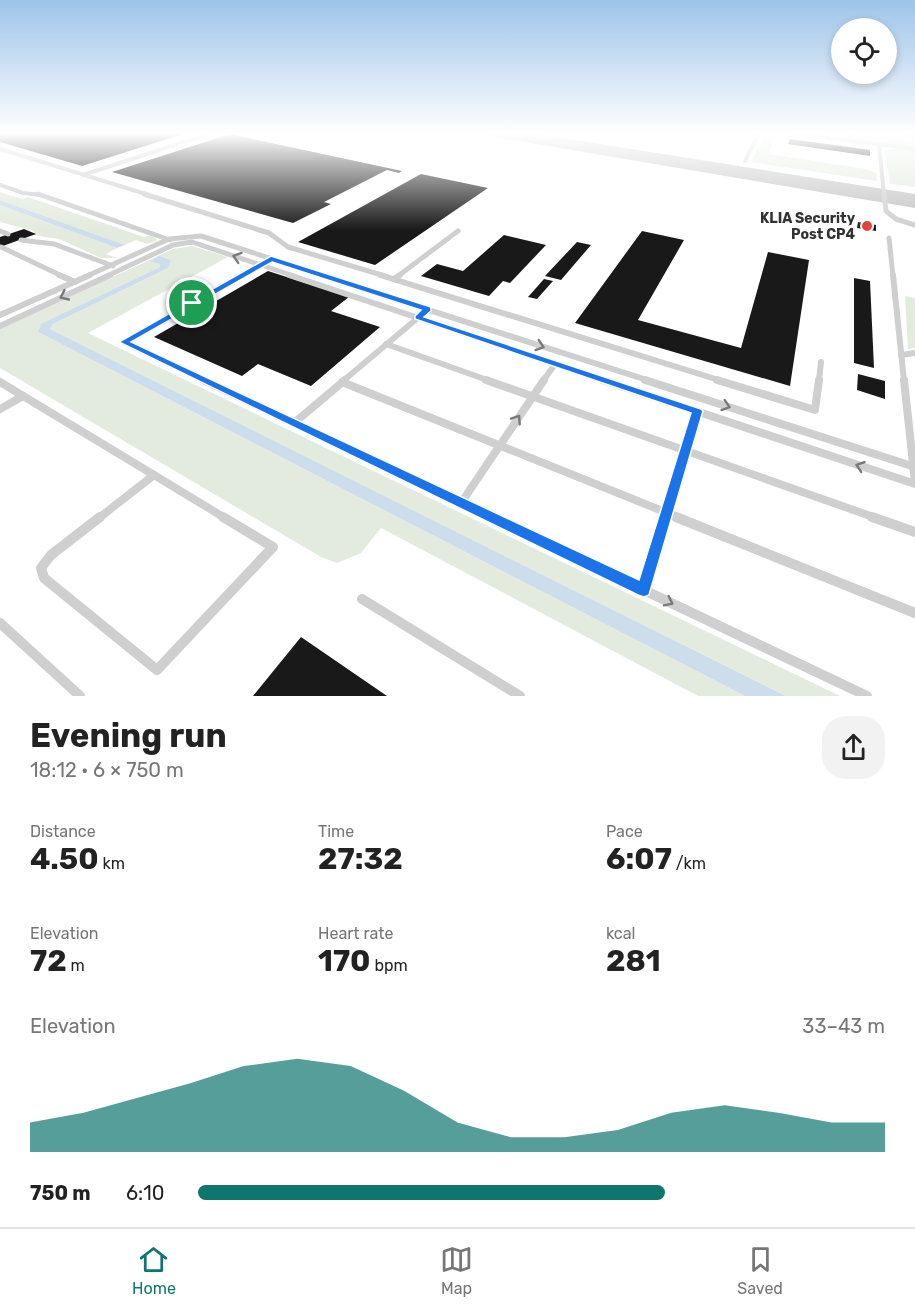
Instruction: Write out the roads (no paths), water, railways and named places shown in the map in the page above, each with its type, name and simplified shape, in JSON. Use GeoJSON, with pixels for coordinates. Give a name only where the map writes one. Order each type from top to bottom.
{"type":"FeatureCollection","features":[{"type":"Feature","properties":{"kind":"lane"},"geometry":{"type":"LineString","coordinates":[[53,165],[269,233],[288,247],[815,410],[820,362]]}},
{"type":"Feature","properties":{"kind":"lane"},"geometry":{"type":"LineString","coordinates":[[83,175],[112,165]]}},
{"type":"Feature","properties":{"kind":"lane"},"geometry":{"type":"LineString","coordinates":[[881,165],[886,211],[896,219],[915,225]]}},
{"type":"Feature","properties":{"kind":"lane"},"geometry":{"type":"LineString","coordinates":[[0,185],[35,193],[171,242],[192,242],[915,483],[889,238]]}},
{"type":"Feature","properties":{"kind":"lane"},"geometry":{"type":"LineString","coordinates":[[0,231],[8,234]]}},
{"type":"Feature","properties":{"kind":"lane"},"geometry":{"type":"LineString","coordinates":[[394,279],[458,231]]}},
{"type":"Feature","properties":{"kind":"lane"},"geometry":{"type":"LineString","coordinates":[[0,315],[153,246],[201,236],[912,466]]}},
{"type":"Feature","properties":{"kind":"lane"},"geometry":{"type":"LineString","coordinates":[[21,240],[54,244],[120,269]]}},
{"type":"Feature","properties":{"kind":"lane"},"geometry":{"type":"LineString","coordinates":[[0,326],[164,249],[171,242]]}},
{"type":"Feature","properties":{"kind":"lane"},"geometry":{"type":"LineString","coordinates":[[1,247],[86,286]]}},
{"type":"Feature","properties":{"kind":"lane"},"geometry":{"type":"LineString","coordinates":[[271,259],[124,342],[867,696]]}},
{"type":"Feature","properties":{"kind":"lane"},"geometry":{"type":"LineString","coordinates":[[294,423],[428,309]]}},
{"type":"Feature","properties":{"kind":"lane"},"geometry":{"type":"LineString","coordinates":[[386,344],[915,532]]}},
{"type":"Feature","properties":{"kind":"lane"},"geometry":{"type":"LineString","coordinates":[[901,355],[915,352]]}},
{"type":"Feature","properties":{"kind":"lane"},"geometry":{"type":"LineString","coordinates":[[461,502],[555,364]]}},
{"type":"Feature","properties":{"kind":"lane"},"geometry":{"type":"LineString","coordinates":[[0,382],[24,396],[273,547],[157,670],[44,578],[41,568],[51,555],[154,475]]}},
{"type":"Feature","properties":{"kind":"lane"},"geometry":{"type":"LineString","coordinates":[[342,382],[915,613]]}},
{"type":"Feature","properties":{"kind":"lane"},"geometry":{"type":"LineString","coordinates":[[0,409],[24,396]]}},
{"type":"Feature","properties":{"kind":"lane"},"geometry":{"type":"LineString","coordinates":[[644,590],[697,411]]}},
{"type":"Feature","properties":{"kind":"lane"},"geometry":{"type":"LineString","coordinates":[[362,599],[520,696]]}},
{"type":"Feature","properties":{"kind":"lane"},"geometry":{"type":"LineString","coordinates":[[0,623],[80,696]]}},
{"type":"Feature","properties":{"kind":"water"},"geometry":{"type":"Polygon","coordinates":[[[0,200],[125,245],[117,248],[0,205],[0,200]]]}},
{"type":"Feature","properties":{"kind":"water"},"geometry":{"type":"Polygon","coordinates":[[[159,256],[171,260],[168,268],[53,324],[50,329],[786,696],[745,696],[38,332],[41,324],[160,267],[160,264],[150,261],[159,256]]]}},
{"type":"Feature","properties":{"kind":"place","name":"KLIA Security Post CP4"},"geometry":{"type":"Point","coordinates":[867,226]}}]}
